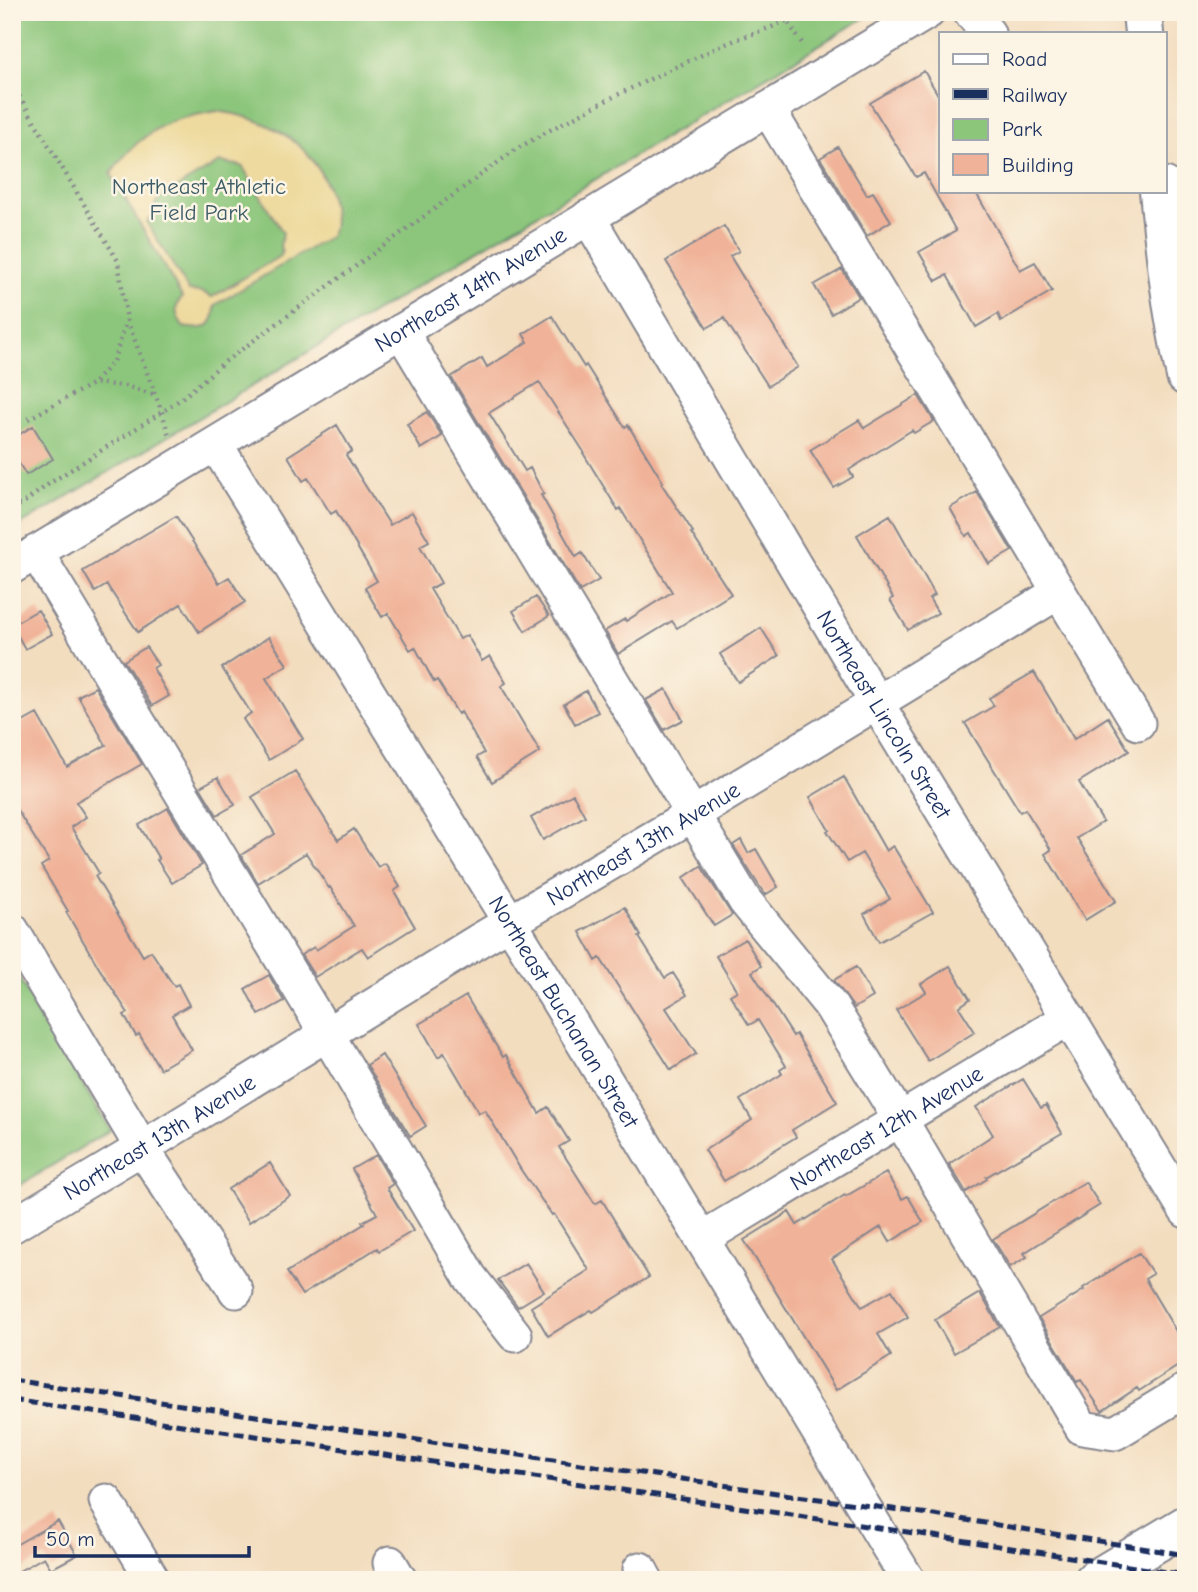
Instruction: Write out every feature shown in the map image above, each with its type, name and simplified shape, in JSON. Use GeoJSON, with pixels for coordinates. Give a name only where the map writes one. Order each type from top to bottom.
{"type":"FeatureCollection","features":[{"type":"Feature","properties":{"kind":"main road"},"geometry":{"type":"LineString","coordinates":[[1142,12],[1144,32]]}},
{"type":"Feature","properties":{"kind":"main road"},"geometry":{"type":"LineString","coordinates":[[1159,192],[1168,279],[1186,376]]}},
{"type":"Feature","properties":{"kind":"main road"},"geometry":{"type":"LineString","coordinates":[[1094,1580],[1186,1525]]}},
{"type":"Feature","properties":{"kind":"street","name":"Northeast 14th Avenue"},"geometry":{"type":"LineString","coordinates":[[24,560],[928,12]]}},
{"type":"Feature","properties":{"kind":"street"},"geometry":{"type":"LineString","coordinates":[[970,12],[987,32]]}},
{"type":"Feature","properties":{"kind":"street"},"geometry":{"type":"LineString","coordinates":[[768,109],[1138,723]]}},
{"type":"Feature","properties":{"kind":"street"},"geometry":{"type":"LineString","coordinates":[[1166,185],[1186,199]]}},
{"type":"Feature","properties":{"kind":"street","name":"Northeast Lincoln Street"},"geometry":{"type":"LineString","coordinates":[[588,217],[876,702],[1186,1211]]}},
{"type":"Feature","properties":{"kind":"street"},"geometry":{"type":"LineString","coordinates":[[401,331],[745,901],[830,1005],[1082,1428],[1115,1433],[1186,1390]]}},
{"type":"Feature","properties":{"kind":"street","name":"Northeast Buchanan Street"},"geometry":{"type":"LineString","coordinates":[[216,445],[703,1238],[908,1580]]}},
{"type":"Feature","properties":{"kind":"street"},"geometry":{"type":"LineString","coordinates":[[24,560],[327,1034],[470,1277],[515,1335]]}},
{"type":"Feature","properties":{"kind":"street","name":"Northeast 13th Avenue"},"geometry":{"type":"LineString","coordinates":[[12,1226],[1059,592]]}},
{"type":"Feature","properties":{"kind":"street"},"geometry":{"type":"LineString","coordinates":[[12,930],[142,1148],[236,1291]]}},
{"type":"Feature","properties":{"kind":"street","name":"Northeast 12th Avenue"},"geometry":{"type":"LineString","coordinates":[[703,1238],[1069,1018]]}},
{"type":"Feature","properties":{"kind":"street"},"geometry":{"type":"LineString","coordinates":[[106,1501],[153,1580]]}},
{"type":"Feature","properties":{"kind":"path"},"geometry":{"type":"LineString","coordinates":[[604,12],[605,15],[610,12]]}},
{"type":"Feature","properties":{"kind":"path"},"geometry":{"type":"LineString","coordinates":[[781,12],[804,46]]}},
{"type":"Feature","properties":{"kind":"path"},"geometry":{"type":"LineString","coordinates":[[12,508],[185,396],[223,363],[515,150],[561,124],[730,42],[786,21]]}},
{"type":"Feature","properties":{"kind":"path"},"geometry":{"type":"LineString","coordinates":[[12,83],[118,261],[127,320],[170,437]]}},
{"type":"Feature","properties":{"kind":"path"},"geometry":{"type":"LineString","coordinates":[[28,419],[94,383],[113,362],[127,320]]}},
{"type":"Feature","properties":{"kind":"path"},"geometry":{"type":"LineString","coordinates":[[94,383],[125,386],[156,396]]}},
{"type":"Feature","properties":{"kind":"green space","name":"Northeast Athletic Field Park"},"geometry":{"type":"Polygon","coordinates":[[[12,12],[874,12],[12,530],[12,12]]]}},
{"type":"Feature","properties":{"kind":"green space"},"geometry":{"type":"Polygon","coordinates":[[[12,967],[110,1130],[12,1190],[12,967]]]}},
{"type":"Feature","properties":{"kind":"sand"},"geometry":{"type":"Polygon","coordinates":[[[216,111],[256,120],[291,139],[305,152],[326,185],[334,226],[329,237],[215,305],[213,319],[207,326],[190,328],[183,327],[177,315],[177,305],[182,297],[111,174],[130,150],[155,130],[178,119],[216,111]],[[220,162],[161,197],[147,223],[189,291],[202,292],[212,297],[282,253],[280,246],[283,233],[242,166],[220,162]]]}},
{"type":"Feature","properties":{"kind":"building"},"geometry":{"type":"Polygon","coordinates":[[[924,71],[939,97],[939,192],[976,192],[1020,270],[1035,262],[1052,291],[1001,321],[998,314],[976,327],[947,275],[936,281],[919,252],[956,231],[924,173],[916,177],[870,103],[924,71]]]}},
{"type":"Feature","properties":{"kind":"building"},"geometry":{"type":"Polygon","coordinates":[[[838,147],[867,195],[873,192],[891,221],[867,236],[820,158],[838,147]]]}},
{"type":"Feature","properties":{"kind":"building"},"geometry":{"type":"Polygon","coordinates":[[[724,226],[739,251],[730,256],[798,367],[768,386],[724,318],[707,328],[666,261],[724,226]]]}},
{"type":"Feature","properties":{"kind":"building"},"geometry":{"type":"Polygon","coordinates":[[[842,269],[859,297],[831,314],[814,285],[842,269]]]}},
{"type":"Feature","properties":{"kind":"building"},"geometry":{"type":"Polygon","coordinates":[[[552,316],[625,427],[628,425],[693,532],[691,533],[731,594],[677,628],[672,621],[618,654],[605,631],[672,592],[539,382],[489,413],[525,471],[530,468],[544,494],[541,495],[576,557],[582,553],[599,580],[580,591],[451,377],[482,358],[487,367],[528,342],[523,334],[552,316]]]}},
{"type":"Feature","properties":{"kind":"building"},"geometry":{"type":"Polygon","coordinates":[[[918,395],[934,421],[914,433],[912,430],[849,470],[853,477],[834,488],[810,450],[859,420],[864,428],[918,395]]]}},
{"type":"Feature","properties":{"kind":"building"},"geometry":{"type":"Polygon","coordinates":[[[427,412],[442,436],[421,449],[407,424],[427,412]]]}},
{"type":"Feature","properties":{"kind":"building"},"geometry":{"type":"Polygon","coordinates":[[[337,425],[352,451],[346,455],[390,525],[412,512],[429,541],[420,546],[441,583],[430,589],[460,639],[467,635],[482,661],[490,656],[506,683],[501,686],[540,752],[492,782],[477,757],[484,753],[461,712],[458,714],[437,680],[434,682],[415,647],[410,650],[388,613],[382,617],[365,588],[377,581],[336,511],[331,514],[308,478],[303,481],[288,456],[337,425]]]}},
{"type":"Feature","properties":{"kind":"building"},"geometry":{"type":"Polygon","coordinates":[[[33,426],[53,459],[26,475],[12,452],[12,439],[33,426]]]}},
{"type":"Feature","properties":{"kind":"building"},"geometry":{"type":"Polygon","coordinates":[[[977,492],[1012,551],[989,564],[971,533],[966,536],[950,508],[977,492]]]}},
{"type":"Feature","properties":{"kind":"building"},"geometry":{"type":"Polygon","coordinates":[[[890,515],[935,595],[929,598],[938,613],[908,630],[857,535],[890,515]]]}},
{"type":"Feature","properties":{"kind":"building"},"geometry":{"type":"Polygon","coordinates":[[[176,516],[219,583],[229,577],[245,602],[199,632],[181,604],[138,632],[107,585],[95,592],[83,571],[176,516]]]}},
{"type":"Feature","properties":{"kind":"building"},"geometry":{"type":"Polygon","coordinates":[[[536,597],[549,616],[525,631],[513,611],[536,597]]]}},
{"type":"Feature","properties":{"kind":"building"},"geometry":{"type":"Polygon","coordinates":[[[38,610],[52,634],[25,649],[12,625],[38,610]]]}},
{"type":"Feature","properties":{"kind":"building"},"geometry":{"type":"Polygon","coordinates":[[[761,628],[779,656],[738,682],[720,654],[761,628]]]}},
{"type":"Feature","properties":{"kind":"building"},"geometry":{"type":"Polygon","coordinates":[[[269,637],[287,665],[266,678],[303,739],[269,760],[243,719],[251,713],[222,668],[269,637]]]}},
{"type":"Feature","properties":{"kind":"building"},"geometry":{"type":"Polygon","coordinates":[[[146,647],[158,665],[153,668],[169,696],[152,706],[124,661],[146,647]]]}},
{"type":"Feature","properties":{"kind":"building"},"geometry":{"type":"Polygon","coordinates":[[[1034,672],[1074,739],[1108,717],[1129,751],[1079,782],[1103,822],[1077,838],[1116,901],[1085,920],[1045,854],[1051,850],[1025,809],[1020,812],[965,723],[994,706],[989,698],[1034,672]]]}},
{"type":"Feature","properties":{"kind":"building"},"geometry":{"type":"Polygon","coordinates":[[[95,687],[142,764],[76,802],[86,817],[71,827],[99,873],[95,876],[143,956],[151,951],[174,986],[178,984],[189,1005],[172,1015],[192,1050],[160,1069],[139,1034],[136,1036],[124,1015],[128,1013],[66,912],[68,911],[41,866],[49,861],[12,802],[12,728],[37,714],[67,767],[106,745],[78,696],[95,687]]]}},
{"type":"Feature","properties":{"kind":"building"},"geometry":{"type":"Polygon","coordinates":[[[666,689],[683,720],[664,730],[646,700],[666,689]]]}},
{"type":"Feature","properties":{"kind":"building"},"geometry":{"type":"Polygon","coordinates":[[[586,691],[598,712],[575,724],[564,704],[586,691]]]}},
{"type":"Feature","properties":{"kind":"building"},"geometry":{"type":"Polygon","coordinates":[[[295,771],[338,840],[354,829],[378,867],[385,863],[400,887],[394,891],[415,927],[368,957],[362,948],[315,977],[301,955],[314,947],[316,950],[354,926],[306,853],[258,883],[241,855],[275,834],[252,797],[295,771]]]}},
{"type":"Feature","properties":{"kind":"building"},"geometry":{"type":"Polygon","coordinates":[[[218,777],[235,805],[217,815],[200,787],[218,777]]]}},
{"type":"Feature","properties":{"kind":"building"},"geometry":{"type":"Polygon","coordinates":[[[844,777],[886,851],[893,846],[933,912],[879,942],[864,914],[890,899],[862,853],[847,862],[810,797],[844,777]]]}},
{"type":"Feature","properties":{"kind":"building"},"geometry":{"type":"Polygon","coordinates":[[[573,794],[585,816],[543,840],[531,818],[573,794]]]}},
{"type":"Feature","properties":{"kind":"building"},"geometry":{"type":"Polygon","coordinates":[[[168,808],[202,865],[172,883],[139,825],[168,808]]]}},
{"type":"Feature","properties":{"kind":"building"},"geometry":{"type":"Polygon","coordinates":[[[741,840],[748,853],[756,849],[778,887],[765,895],[733,845],[741,840]]]}},
{"type":"Feature","properties":{"kind":"building"},"geometry":{"type":"Polygon","coordinates":[[[701,866],[732,915],[714,926],[683,878],[701,866]]]}},
{"type":"Feature","properties":{"kind":"building"},"geometry":{"type":"Polygon","coordinates":[[[625,907],[641,936],[639,937],[665,978],[673,973],[687,995],[666,1008],[696,1054],[671,1070],[600,958],[596,961],[580,932],[625,907]]]}},
{"type":"Feature","properties":{"kind":"building"},"geometry":{"type":"Polygon","coordinates":[[[745,939],[761,966],[752,972],[793,1036],[796,1034],[837,1102],[792,1130],[796,1137],[724,1181],[705,1150],[752,1120],[740,1100],[782,1074],[780,1070],[786,1066],[758,1020],[749,1025],[730,995],[737,991],[716,956],[745,939]]]}},
{"type":"Feature","properties":{"kind":"building"},"geometry":{"type":"Polygon","coordinates":[[[950,966],[970,999],[959,1007],[975,1032],[928,1061],[896,1010],[926,992],[921,984],[950,966]]]}},
{"type":"Feature","properties":{"kind":"building"},"geometry":{"type":"Polygon","coordinates":[[[856,967],[873,997],[854,1008],[834,980],[856,967]]]}},
{"type":"Feature","properties":{"kind":"building"},"geometry":{"type":"Polygon","coordinates":[[[269,975],[284,1001],[259,1015],[245,989],[269,975]]]}},
{"type":"Feature","properties":{"kind":"building"},"geometry":{"type":"Polygon","coordinates":[[[466,996],[503,1057],[506,1055],[539,1113],[548,1107],[569,1141],[559,1147],[595,1204],[602,1200],[649,1277],[548,1336],[531,1307],[589,1270],[554,1214],[552,1215],[521,1170],[485,1110],[479,1113],[444,1053],[438,1057],[419,1024],[466,996]]]}},
{"type":"Feature","properties":{"kind":"building"},"geometry":{"type":"Polygon","coordinates":[[[382,1055],[426,1126],[410,1136],[367,1065],[382,1055]]]}},
{"type":"Feature","properties":{"kind":"building"},"geometry":{"type":"Polygon","coordinates":[[[1023,1079],[1041,1108],[1046,1105],[1062,1133],[986,1177],[987,1179],[966,1192],[949,1164],[993,1135],[976,1107],[1023,1079]]]}},
{"type":"Feature","properties":{"kind":"building"},"geometry":{"type":"Polygon","coordinates":[[[376,1155],[393,1184],[387,1188],[413,1231],[379,1251],[377,1248],[302,1295],[287,1272],[377,1214],[352,1169],[376,1155]]]}},
{"type":"Feature","properties":{"kind":"building"},"geometry":{"type":"Polygon","coordinates":[[[270,1163],[290,1196],[249,1222],[228,1189],[270,1163]]]}},
{"type":"Feature","properties":{"kind":"building"},"geometry":{"type":"Polygon","coordinates":[[[886,1173],[902,1199],[908,1196],[923,1222],[890,1242],[881,1227],[832,1259],[862,1307],[892,1290],[908,1317],[878,1334],[891,1356],[836,1390],[744,1240],[789,1212],[797,1225],[886,1173]]]}},
{"type":"Feature","properties":{"kind":"building"},"geometry":{"type":"Polygon","coordinates":[[[1085,1182],[1100,1205],[1024,1253],[1027,1257],[1010,1267],[993,1239],[1085,1182]]]}},
{"type":"Feature","properties":{"kind":"building"},"geometry":{"type":"Polygon","coordinates":[[[1139,1253],[1153,1274],[1145,1279],[1186,1348],[1186,1361],[1102,1411],[1081,1380],[1077,1382],[1039,1318],[1139,1253]]]}},
{"type":"Feature","properties":{"kind":"building"},"geometry":{"type":"Polygon","coordinates":[[[526,1263],[544,1291],[518,1307],[498,1280],[526,1263]]]}},
{"type":"Feature","properties":{"kind":"building"},"geometry":{"type":"Polygon","coordinates":[[[980,1293],[1000,1327],[954,1353],[935,1320],[980,1293]]]}},
{"type":"Feature","properties":{"kind":"building"},"geometry":{"type":"Polygon","coordinates":[[[58,1521],[77,1555],[51,1569],[44,1557],[12,1575],[12,1547],[58,1521]]]}},
{"type":"Feature","properties":{"kind":"railway"},"geometry":{"type":"LineString","coordinates":[[12,1380],[922,1513],[1186,1555]]}},
{"type":"Feature","properties":{"kind":"railway"},"geometry":{"type":"LineString","coordinates":[[12,1400],[1186,1575]]}}]}
